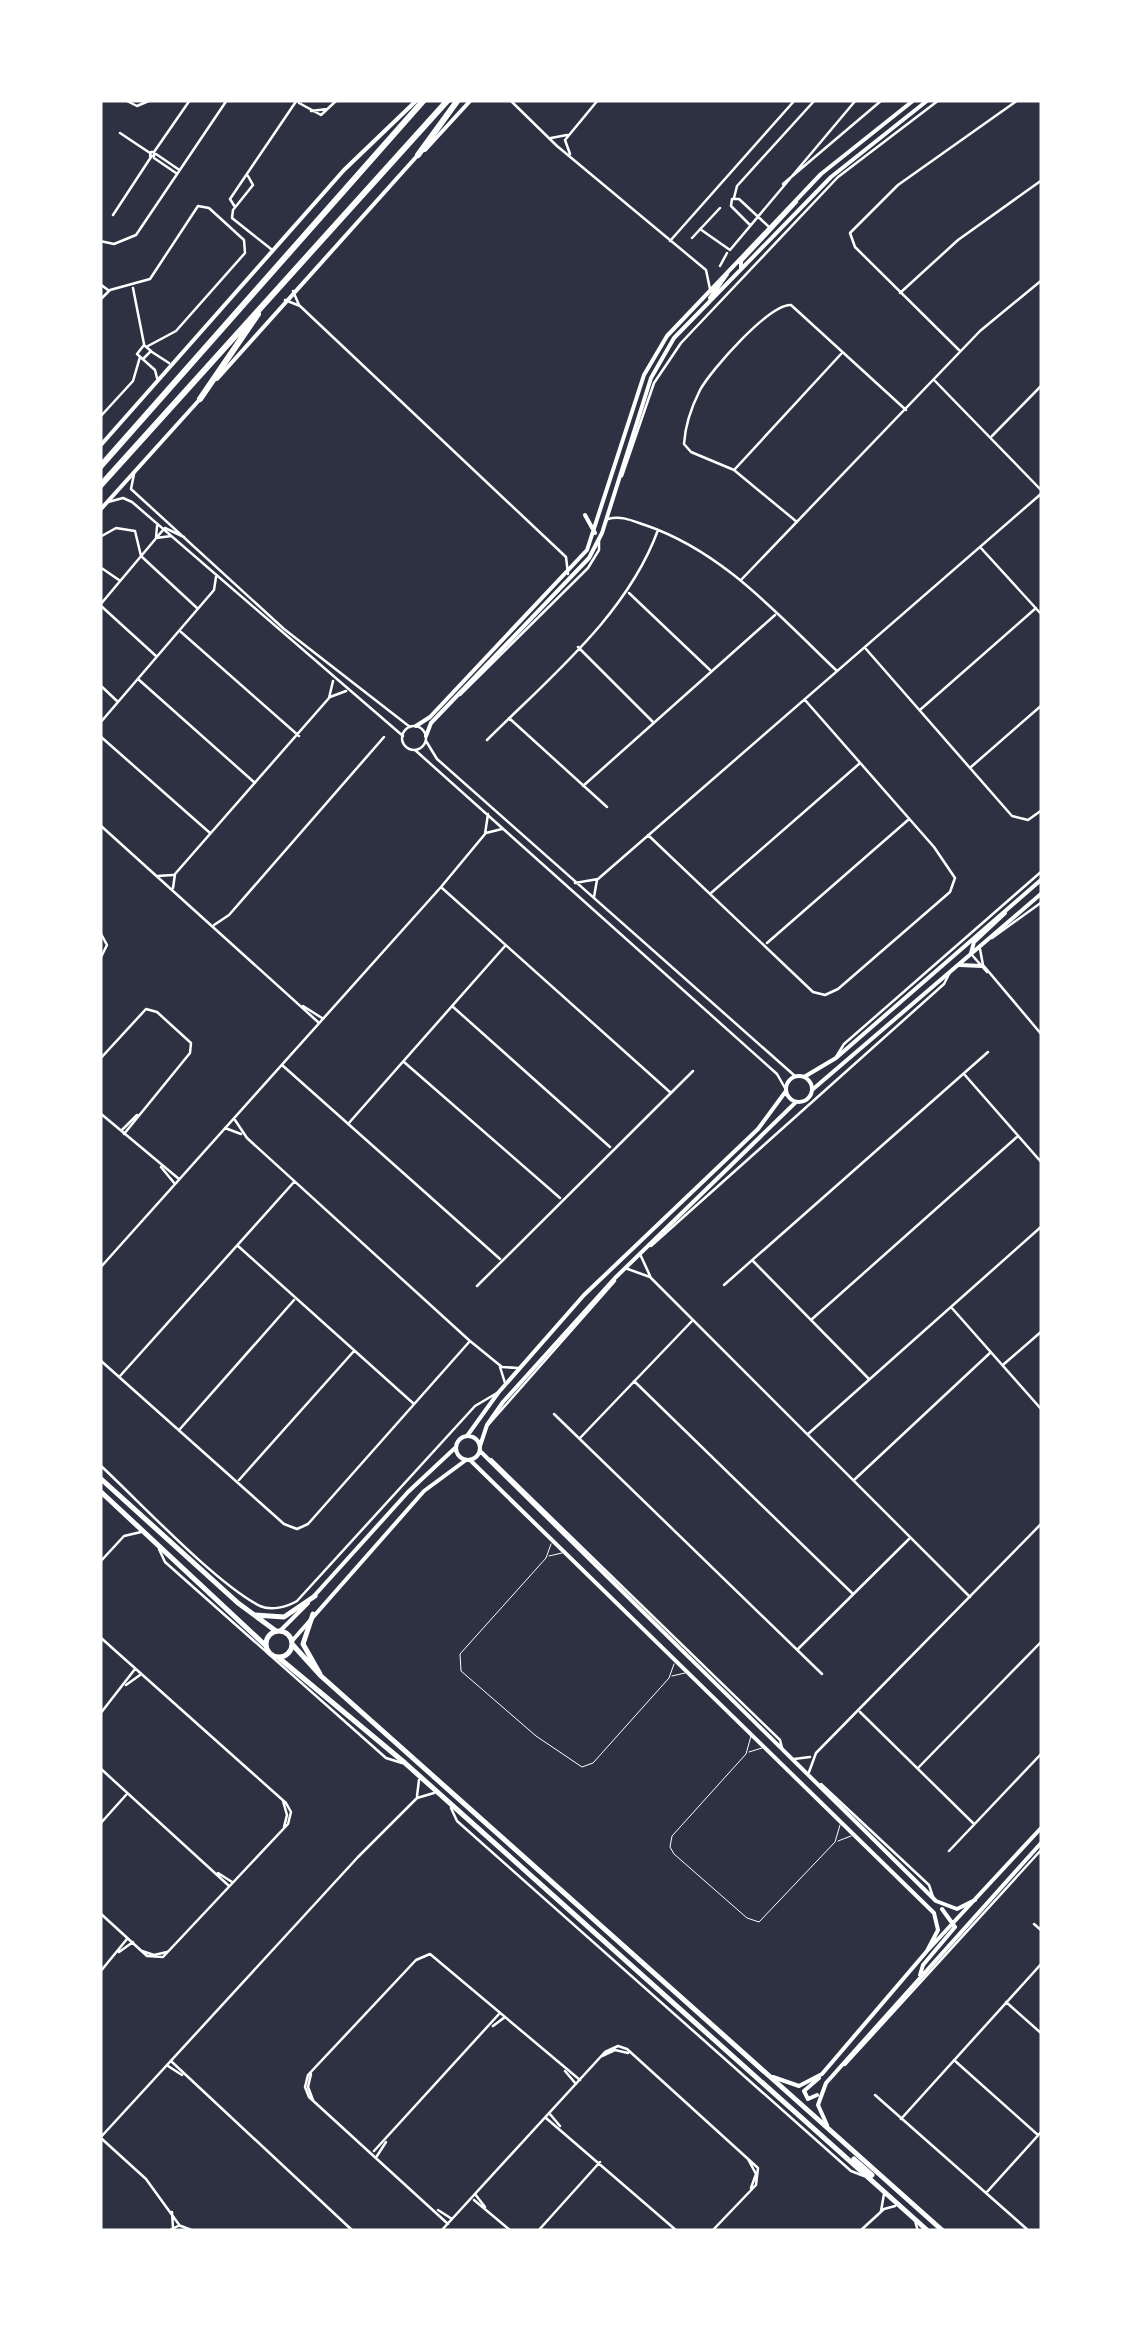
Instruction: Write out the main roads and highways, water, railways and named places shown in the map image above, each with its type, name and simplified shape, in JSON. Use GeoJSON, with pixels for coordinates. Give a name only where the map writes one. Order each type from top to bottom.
{"type":"FeatureCollection","features":[{"type":"Feature","properties":{"kind":"highway"},"geometry":{"type":"LineString","coordinates":[[100,467],[421,100]]}},
{"type":"Feature","properties":{"kind":"highway"},"geometry":{"type":"LineString","coordinates":[[100,486],[448,100]]}},
{"type":"Feature","properties":{"kind":"highway"},"geometry":{"type":"LineString","coordinates":[[418,155],[458,100]]}},
{"type":"Feature","properties":{"kind":"highway"},"geometry":{"type":"LineString","coordinates":[[200,399],[254,325],[258,310]]}},
{"type":"Feature","properties":{"kind":"main road"},"geometry":{"type":"LineString","coordinates":[[100,1478],[238,1603],[292,1643],[321,1676],[943,2231]]}},
{"type":"Feature","properties":{"kind":"main road"},"geometry":{"type":"LineString","coordinates":[[100,1494],[158,1543],[266,1645],[268,1652],[306,1676],[928,2231]]}},
{"type":"Feature","properties":{"kind":"main road"},"geometry":{"type":"LineString","coordinates":[[236,1588],[238,1603]]}},
{"type":"Feature","properties":{"kind":"main road"},"geometry":{"type":"LineString","coordinates":[[249,1612],[284,1616],[315,1596]]}},
{"type":"Feature","properties":{"kind":"main road"},"geometry":{"type":"LineString","coordinates":[[314,1614],[303,1644],[321,1676]]}},
{"type":"Feature","properties":{"kind":"main road"},"geometry":{"type":"LineString","coordinates":[[266,1645],[278,1631]]}},
{"type":"Feature","properties":{"kind":"main road"},"geometry":{"type":"LineString","coordinates":[[279,1658],[288,1654],[292,1643]]}},
{"type":"Feature","properties":{"kind":"main road"},"geometry":{"type":"LineString","coordinates":[[306,1676],[312,1690]]}},
{"type":"Feature","properties":{"kind":"main road"},"geometry":{"type":"LineString","coordinates":[[648,1989],[664,1994]]}},
{"type":"Feature","properties":{"kind":"main road"},"geometry":{"type":"LineString","coordinates":[[684,2011],[690,2004]]}},
{"type":"Feature","properties":{"kind":"main road"},"geometry":{"type":"LineString","coordinates":[[842,2153],[884,2187],[891,2185]]}}]}
